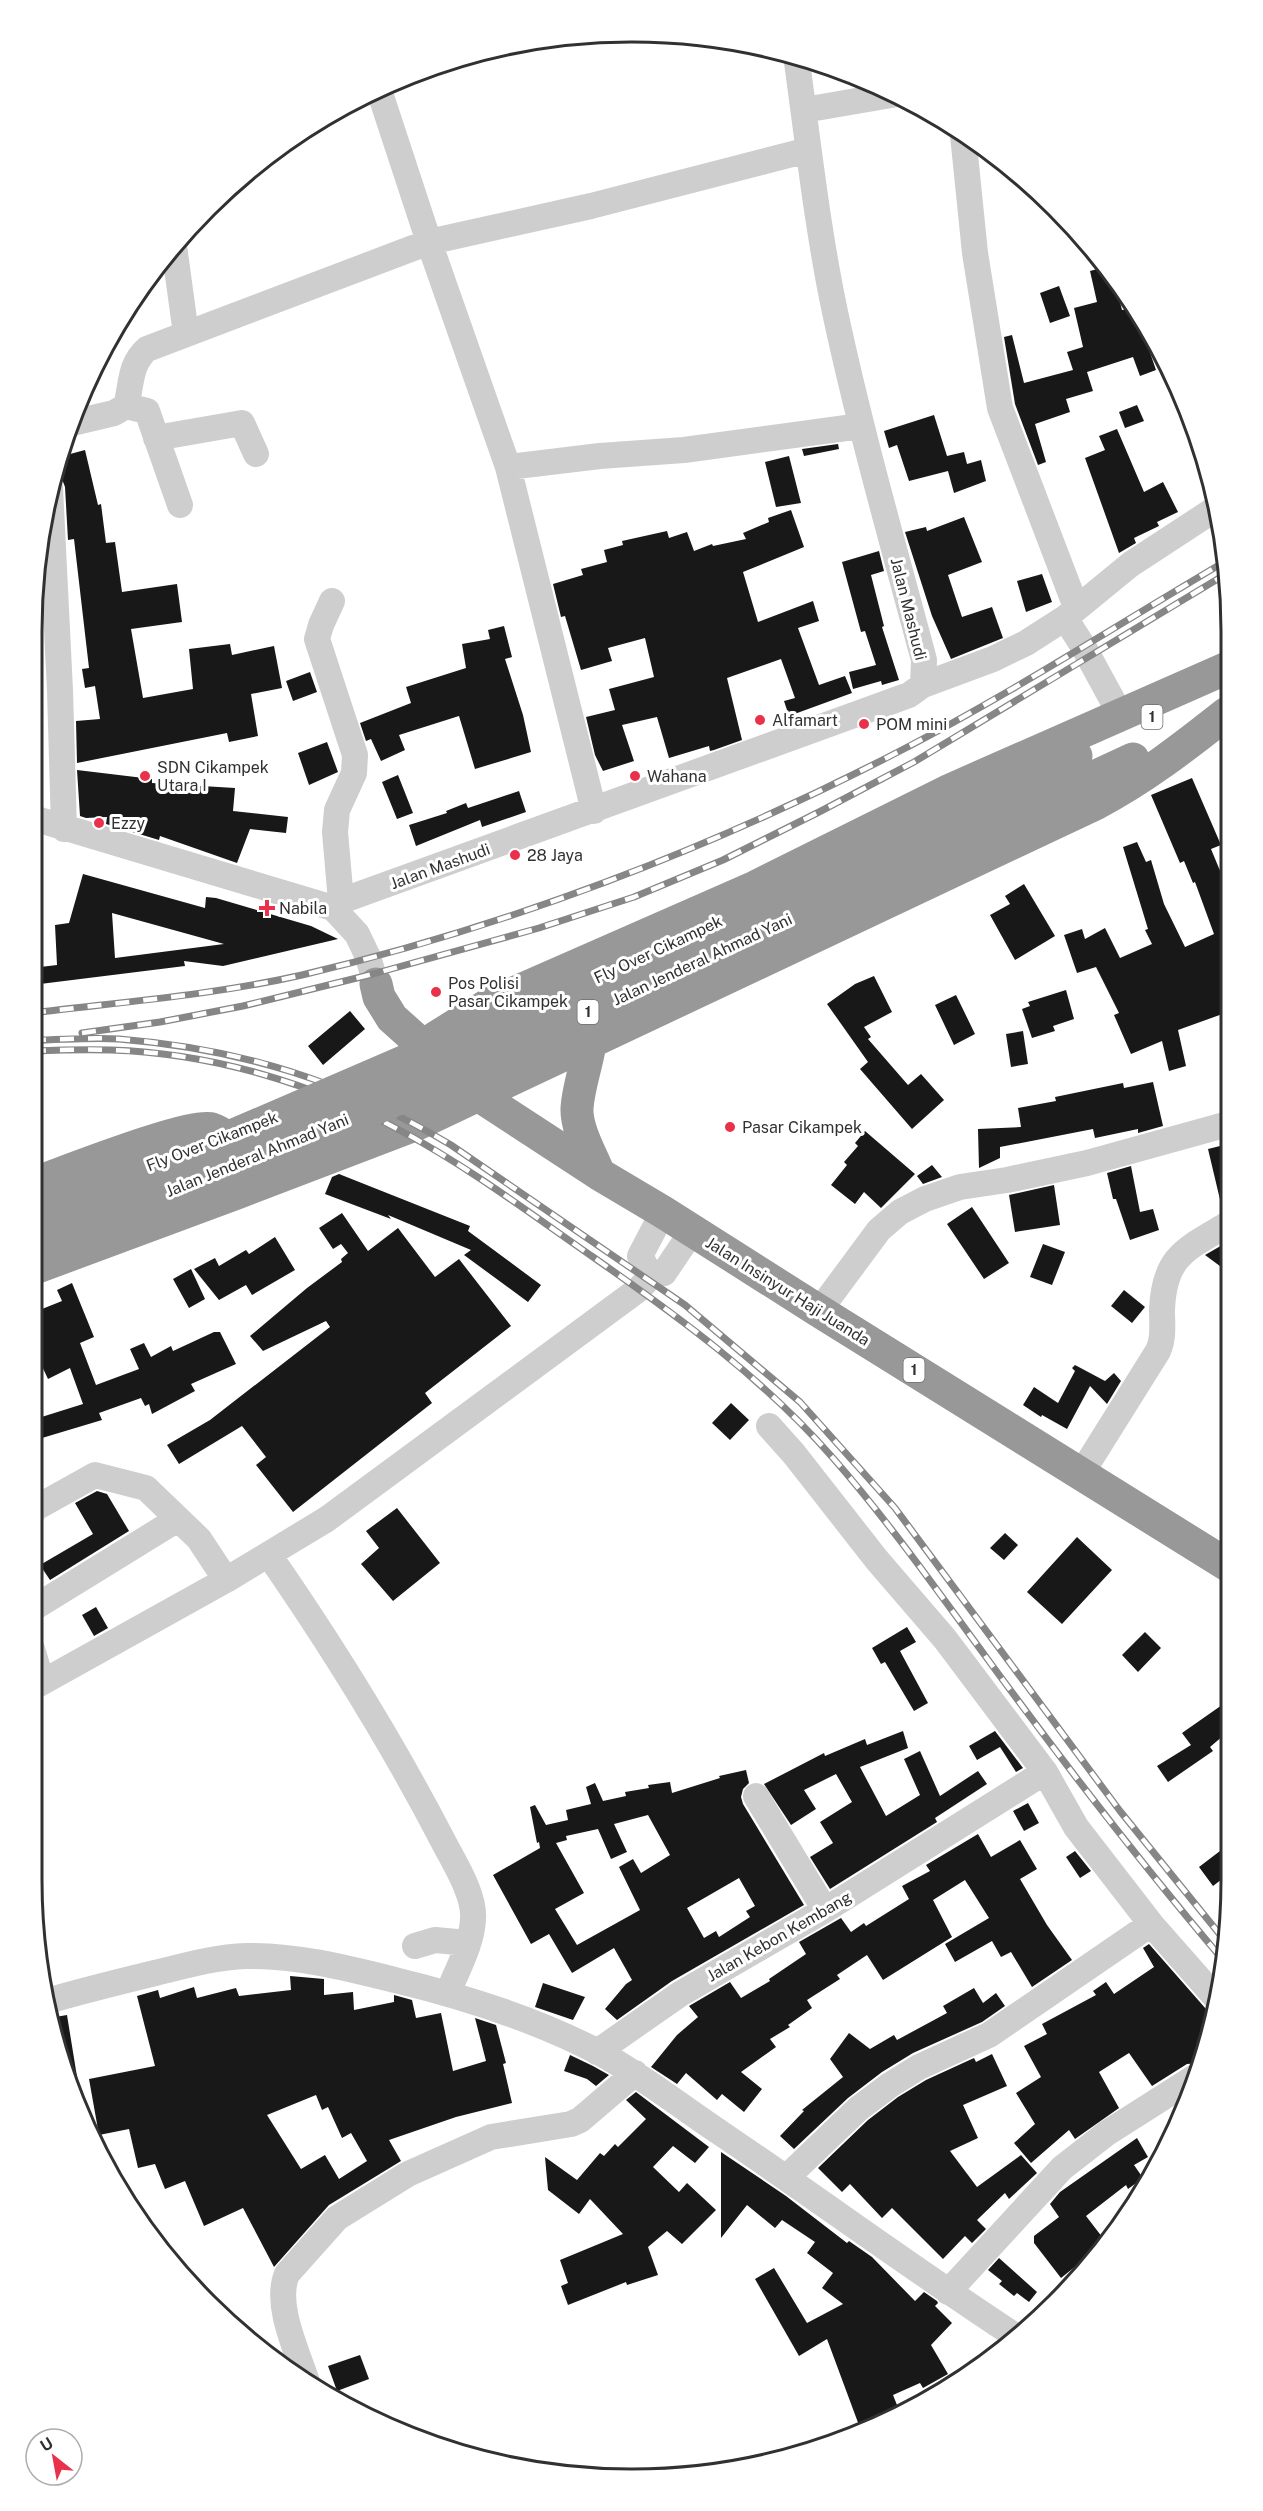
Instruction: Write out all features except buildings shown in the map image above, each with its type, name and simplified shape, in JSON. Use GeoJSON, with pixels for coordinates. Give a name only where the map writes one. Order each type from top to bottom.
{"type":"FeatureCollection","features":[{"type":"Feature","properties":{"kind":"highway"},"geometry":{"type":"LineString","coordinates":[[422,1046],[491,1003],[755,887],[950,790],[1221,671]]}},
{"type":"Feature","properties":{"kind":"highway","name":"Fly Over Cikampek"},"geometry":{"type":"LineString","coordinates":[[42,1202],[245,1131],[576,987],[1076,756],[1221,679]]}},
{"type":"Feature","properties":{"kind":"highway","name":"Jalan Jenderal Ahmad Yani"},"geometry":{"type":"LineString","coordinates":[[42,1236],[230,1168],[411,1093],[1133,759],[1221,710]]}},
{"type":"Feature","properties":{"kind":"highway"},"geometry":{"type":"LineString","coordinates":[[42,1265],[402,1131],[1095,804],[1144,777],[1221,718]]}},
{"type":"Feature","properties":{"kind":"highway"},"geometry":{"type":"LineString","coordinates":[[543,980],[573,990],[581,998],[590,1019],[590,1041],[577,1110],[582,1132],[599,1174]]}},
{"type":"Feature","properties":{"kind":"highway"},"geometry":{"type":"LineString","coordinates":[[376,984],[390,988],[406,1008],[434,1018],[491,1003]]}},
{"type":"Feature","properties":{"kind":"highway","name":"Jalan Insinyur Haji Juanda"},"geometry":{"type":"LineString","coordinates":[[376,984],[379,997],[392,1018],[478,1095],[599,1174],[693,1230],[1221,1561]]}},
{"type":"Feature","properties":{"kind":"highway"},"geometry":{"type":"LineString","coordinates":[[42,1180],[183,1131],[210,1128],[224,1135],[240,1158],[234,1194]]}},
{"type":"Feature","properties":{"kind":"street","name":"Jalan Mashudi"},"geometry":{"type":"LineString","coordinates":[[337,905],[909,695],[923,685],[924,660],[861,426],[835,310],[808,150],[798,66]]}},
{"type":"Feature","properties":{"kind":"street"},"geometry":{"type":"LineString","coordinates":[[804,110],[879,97]]}},
{"type":"Feature","properties":{"kind":"street"},"geometry":{"type":"LineString","coordinates":[[382,98],[429,243],[508,467],[594,811]]}},
{"type":"Feature","properties":{"kind":"street"},"geometry":{"type":"LineString","coordinates":[[964,145],[975,254],[1000,408],[1083,645],[1120,714]]}},
{"type":"Feature","properties":{"kind":"street"},"geometry":{"type":"LineString","coordinates":[[81,421],[114,413],[126,406],[130,393],[132,370],[138,356],[147,349],[429,243],[591,206],[808,150]]}},
{"type":"Feature","properties":{"kind":"street"},"geometry":{"type":"LineString","coordinates":[[176,258],[186,334]]}},
{"type":"Feature","properties":{"kind":"street"},"geometry":{"type":"LineString","coordinates":[[126,406],[147,411],[180,505]]}},
{"type":"Feature","properties":{"kind":"street"},"geometry":{"type":"LineString","coordinates":[[156,438],[242,423],[256,454]]}},
{"type":"Feature","properties":{"kind":"street"},"geometry":{"type":"LineString","coordinates":[[508,467],[600,456],[684,450],[861,426]]}},
{"type":"Feature","properties":{"kind":"street"},"geometry":{"type":"LineString","coordinates":[[923,685],[993,659],[1026,643],[1071,613],[1131,564],[1209,513]]}},
{"type":"Feature","properties":{"kind":"street"},"geometry":{"type":"LineString","coordinates":[[52,524],[64,829]]}},
{"type":"Feature","properties":{"kind":"street"},"geometry":{"type":"LineString","coordinates":[[332,601],[317,639],[355,756],[354,773],[338,810],[336,821],[337,905],[357,934],[368,957],[376,984]]}},
{"type":"Feature","properties":{"kind":"street"},"geometry":{"type":"LineString","coordinates":[[42,821],[337,905]]}},
{"type":"Feature","properties":{"kind":"street"},"geometry":{"type":"LineString","coordinates":[[819,1311],[879,1230],[900,1212],[925,1199],[960,1187],[1007,1180],[1087,1163],[1221,1126]]}},
{"type":"Feature","properties":{"kind":"street"},"geometry":{"type":"LineString","coordinates":[[651,1276],[640,1256],[663,1212]]}},
{"type":"Feature","properties":{"kind":"street"},"geometry":{"type":"LineString","coordinates":[[1081,1474],[1163,1340],[1163,1297],[1171,1266],[1193,1245],[1221,1228]]}},
{"type":"Feature","properties":{"kind":"street"},"geometry":{"type":"LineString","coordinates":[[42,1682],[226,1580],[327,1519],[639,1289],[651,1276],[664,1273],[693,1230]]}},
{"type":"Feature","properties":{"kind":"street"},"geometry":{"type":"LineString","coordinates":[[769,1426],[794,1454],[877,1560],[945,1639],[1045,1772],[1076,1827],[1151,1924],[1211,1992]]}},
{"type":"Feature","properties":{"kind":"street"},"geometry":{"type":"LineString","coordinates":[[42,1504],[94,1474],[146,1488],[199,1539],[226,1580]]}},
{"type":"Feature","properties":{"kind":"street"},"geometry":{"type":"LineString","coordinates":[[42,1603],[178,1519]]}},
{"type":"Feature","properties":{"kind":"street"},"geometry":{"type":"LineString","coordinates":[[269,1555],[358,1690],[467,1889],[474,1918],[468,1943],[448,1992]]}},
{"type":"Feature","properties":{"kind":"street","name":"Jalan Kebon Kembang"},"geometry":{"type":"LineString","coordinates":[[597,2052],[680,1994],[825,1910],[1045,1772]]}},
{"type":"Feature","properties":{"kind":"street"},"geometry":{"type":"LineString","coordinates":[[756,1796],[825,1910]]}},
{"type":"Feature","properties":{"kind":"street"},"geometry":{"type":"LineString","coordinates":[[787,2177],[858,2109],[890,2085],[919,2067],[989,2035],[1151,1924]]}},
{"type":"Feature","properties":{"kind":"street"},"geometry":{"type":"LineString","coordinates":[[415,1946],[435,1940],[468,1943]]}},
{"type":"Feature","properties":{"kind":"street"},"geometry":{"type":"LineString","coordinates":[[54,1999],[188,1965],[242,1956],[285,1957],[358,1970],[448,1992],[506,2012],[597,2052],[635,2073],[787,2177],[948,2292],[1009,2332]]}},
{"type":"Feature","properties":{"kind":"street"},"geometry":{"type":"LineString","coordinates":[[303,2369],[281,2301],[282,2285],[287,2274],[337,2218],[408,2174],[475,2143],[503,2134],[571,2124],[580,2120],[635,2073]]}},
{"type":"Feature","properties":{"kind":"street"},"geometry":{"type":"LineString","coordinates":[[948,2292],[1062,2168],[1107,2133],[1184,2085]]}},
{"type":"Feature","properties":{"kind":"railway"},"geometry":{"type":"LineString","coordinates":[[42,1012],[202,993],[302,975],[455,934],[606,882],[753,821],[896,753],[1021,684],[1217,566]]}},
{"type":"Feature","properties":{"kind":"railway"},"geometry":{"type":"LineString","coordinates":[[82,1033],[160,1022],[243,1006],[373,974],[539,928],[634,897],[723,860],[914,762],[1218,579]]}},
{"type":"Feature","properties":{"kind":"railway"},"geometry":{"type":"LineString","coordinates":[[42,1040],[108,1038],[208,1051],[250,1060],[332,1086],[411,1122],[451,1145],[685,1305],[800,1402],[895,1508],[1120,1811],[1218,1933]]}},
{"type":"Feature","properties":{"kind":"railway"},"geometry":{"type":"LineString","coordinates":[[42,1051],[111,1050],[187,1057],[262,1074],[334,1099],[403,1132],[476,1176],[689,1326],[778,1402],[854,1482],[1102,1811],[1216,1952]]}},
{"type":"Feature","properties":{"kind":"place","name":"Alfamart"},"geometry":{"type":"Point","coordinates":[760,720]}},
{"type":"Feature","properties":{"kind":"place","name":"POM mini"},"geometry":{"type":"Point","coordinates":[864,724]}},
{"type":"Feature","properties":{"kind":"place","name":"SDN Cikampek Utara I"},"geometry":{"type":"Point","coordinates":[145,776]}},
{"type":"Feature","properties":{"kind":"place","name":"Wahana"},"geometry":{"type":"Point","coordinates":[635,776]}},
{"type":"Feature","properties":{"kind":"place","name":"Ezzy"},"geometry":{"type":"Point","coordinates":[99,823]}},
{"type":"Feature","properties":{"kind":"place","name":"28 Jaya"},"geometry":{"type":"Point","coordinates":[515,855]}},
{"type":"Feature","properties":{"kind":"place","name":"Nabila"},"geometry":{"type":"Point","coordinates":[267,908]}},
{"type":"Feature","properties":{"kind":"place","name":"Pos Polisi Pasar Cikampek"},"geometry":{"type":"Point","coordinates":[436,992]}},
{"type":"Feature","properties":{"kind":"place","name":"Pasar Cikampek"},"geometry":{"type":"Point","coordinates":[730,1127]}}]}
